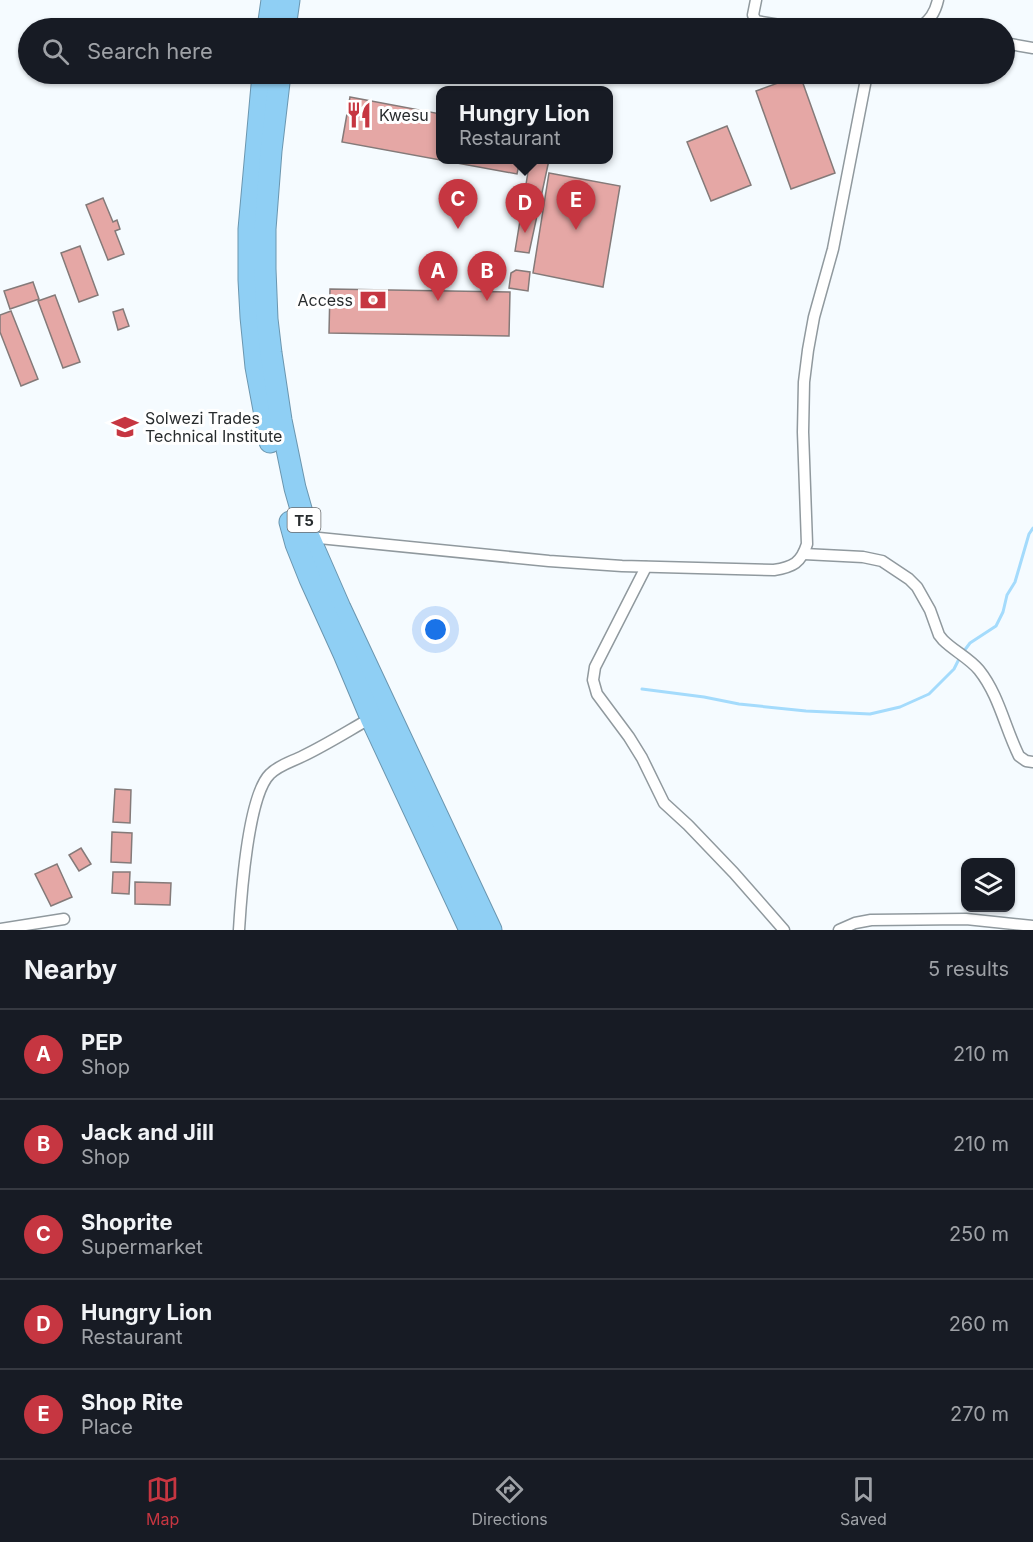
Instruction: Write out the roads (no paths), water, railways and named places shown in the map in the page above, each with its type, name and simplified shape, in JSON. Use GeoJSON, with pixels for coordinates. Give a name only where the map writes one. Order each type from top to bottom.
{"type":"FeatureCollection","features":[{"type":"Feature","properties":{"kind":"highway"},"geometry":{"type":"LineString","coordinates":[[269,18],[272,0]]}},
{"type":"Feature","properties":{"kind":"highway"},"geometry":{"type":"LineString","coordinates":[[286,18],[288,0]]}},
{"type":"Feature","properties":{"kind":"highway","name":"T5"},"geometry":{"type":"LineString","coordinates":[[262,84],[249,229],[251,317],[256,367],[275,466],[296,544],[310,579],[371,718],[470,930]]}},
{"type":"Feature","properties":{"kind":"highway","name":"T5"},"geometry":{"type":"LineString","coordinates":[[279,84],[265,229],[267,319],[285,440],[295,488],[309,537],[340,608],[491,930]]}},
{"type":"Feature","properties":{"kind":"street"},"geometry":{"type":"LineString","coordinates":[[754,18],[756,0]]}},
{"type":"Feature","properties":{"kind":"street"},"geometry":{"type":"LineString","coordinates":[[931,18],[938,0]]}},
{"type":"Feature","properties":{"kind":"street"},"geometry":{"type":"LineString","coordinates":[[1015,45],[1033,48]]}},
{"type":"Feature","properties":{"kind":"street"},"geometry":{"type":"LineString","coordinates":[[309,537],[549,561],[646,567],[774,570],[796,564],[804,554],[807,544],[803,432],[804,382],[808,351],[814,317],[833,249],[865,84]]}},
{"type":"Feature","properties":{"kind":"street"},"geometry":{"type":"LineString","coordinates":[[804,554],[863,557],[882,561],[914,583],[923,596],[939,635],[977,667],[988,684],[999,704],[1019,756],[1026,761],[1033,762]]}},
{"type":"Feature","properties":{"kind":"street"},"geometry":{"type":"LineString","coordinates":[[646,567],[595,667],[594,687],[642,758],[664,802],[711,849],[784,930]]}},
{"type":"Feature","properties":{"kind":"street"},"geometry":{"type":"LineString","coordinates":[[239,930],[240,906],[256,798],[269,775],[283,764],[303,756],[371,718]]}},
{"type":"Feature","properties":{"kind":"street"},"geometry":{"type":"LineString","coordinates":[[0,929],[64,919]]}},
{"type":"Feature","properties":{"kind":"street"},"geometry":{"type":"LineString","coordinates":[[839,930],[855,923],[871,920],[966,919],[1033,926]]}},
{"type":"Feature","properties":{"kind":"waterway"},"geometry":{"type":"LineString","coordinates":[[642,689],[739,704],[806,711],[870,714],[900,707],[929,694],[954,669],[970,643],[996,626],[1003,612],[1007,595],[1015,582],[1029,534],[1033,528]]}},
{"type":"Feature","properties":{"kind":"place","name":"Kwesu"},"geometry":{"type":"Point","coordinates":[359,115]}},
{"type":"Feature","properties":{"kind":"place","name":"Shoprite"},"geometry":{"type":"Point","coordinates":[458,229]}},
{"type":"Feature","properties":{"kind":"place","name":"Shop Rite"},"geometry":{"type":"Point","coordinates":[576,230]}},
{"type":"Feature","properties":{"kind":"place","name":"Hungry Lion"},"geometry":{"type":"Point","coordinates":[525,233]}},
{"type":"Feature","properties":{"kind":"place","name":"Access"},"geometry":{"type":"Point","coordinates":[373,300]}},
{"type":"Feature","properties":{"kind":"place","name":"PEP"},"geometry":{"type":"Point","coordinates":[438,301]}},
{"type":"Feature","properties":{"kind":"place","name":"Jack and Jill"},"geometry":{"type":"Point","coordinates":[487,301]}},
{"type":"Feature","properties":{"kind":"place","name":"Solwezi Trades Technical Institute"},"geometry":{"type":"Point","coordinates":[125,427]}}]}
